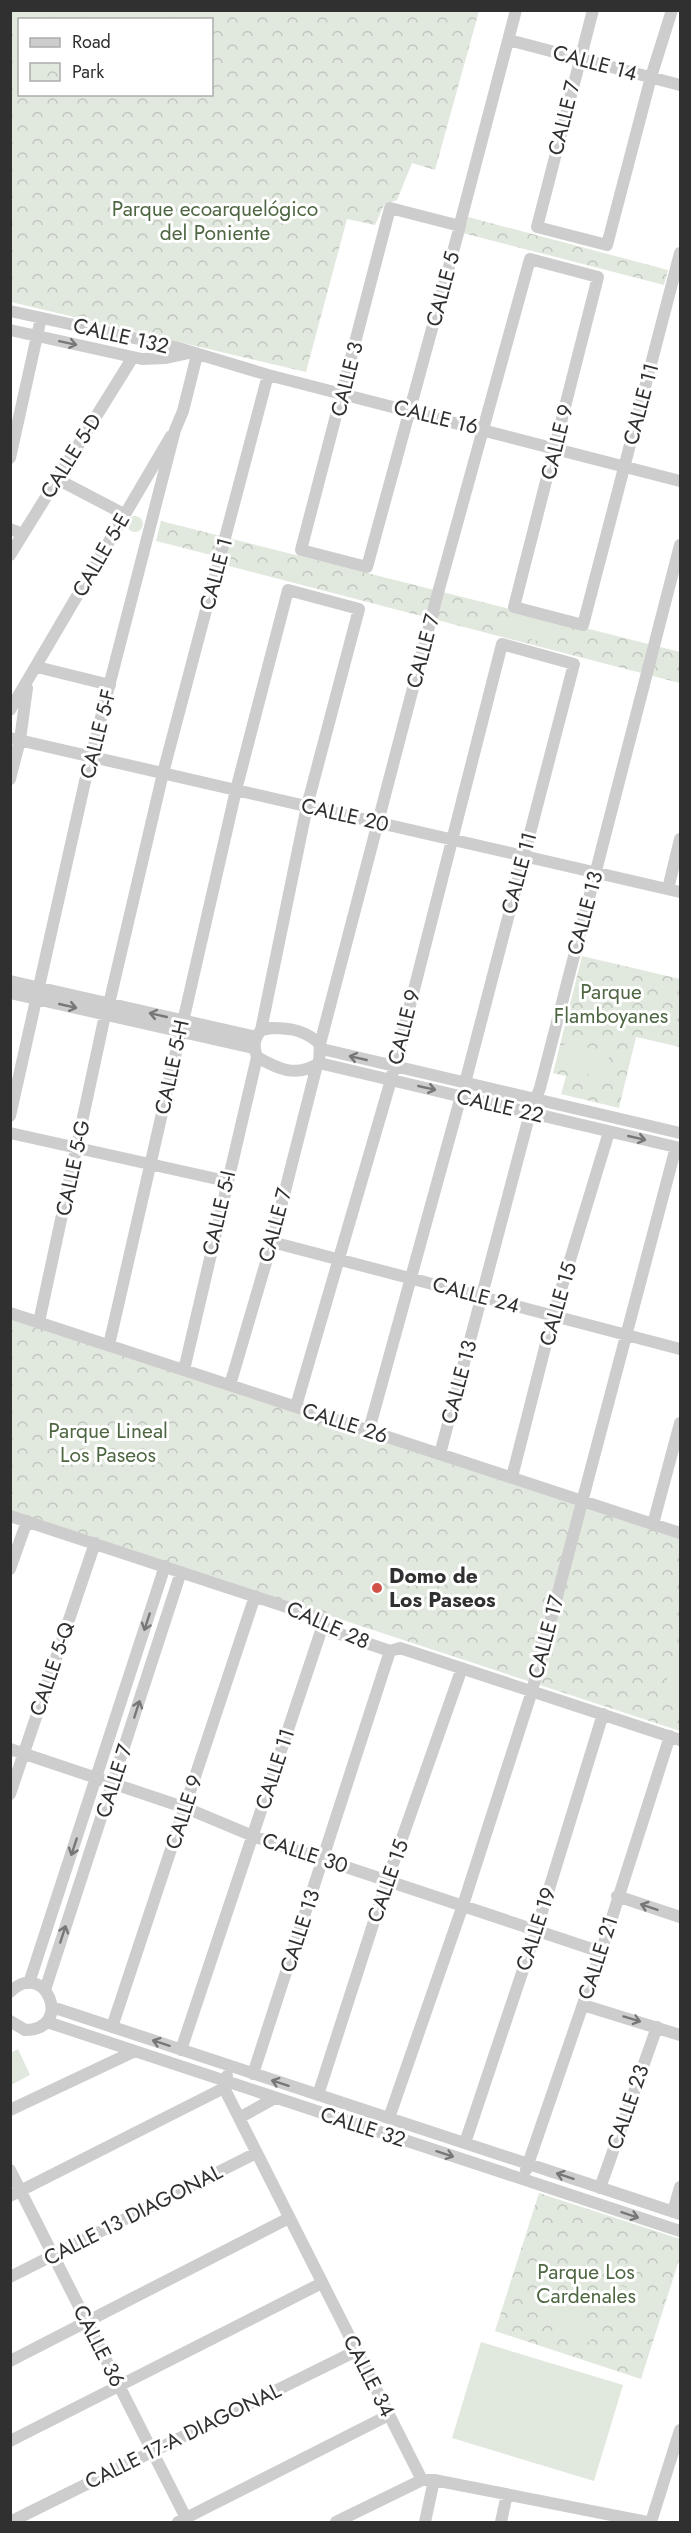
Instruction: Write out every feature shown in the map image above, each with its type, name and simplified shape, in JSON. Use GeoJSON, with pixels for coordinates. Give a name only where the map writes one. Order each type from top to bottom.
{"type":"FeatureCollection","features":[{"type":"Feature","properties":{"kind":"street","name":"CALLE 5"},"geometry":{"type":"LineString","coordinates":[[367,567],[516,10]]}},
{"type":"Feature","properties":{"kind":"street","name":"CALLE 7"},"geometry":{"type":"LineString","coordinates":[[592,10],[537,227],[607,245],[651,77]]}},
{"type":"Feature","properties":{"kind":"street"},"geometry":{"type":"LineString","coordinates":[[651,77],[672,10]]}},
{"type":"Feature","properties":{"kind":"street","name":"CALLE 14"},"geometry":{"type":"LineString","coordinates":[[508,40],[681,85]]}},
{"type":"Feature","properties":{"kind":"street","name":"CALLE 3"},"geometry":{"type":"LineString","coordinates":[[367,567],[301,550],[390,208],[460,225]]}},
{"type":"Feature","properties":{"kind":"street","name":"CALLE 11"},"geometry":{"type":"LineString","coordinates":[[583,625],[681,253]]}},
{"type":"Feature","properties":{"kind":"street","name":"CALLE 7"},"geometry":{"type":"LineString","coordinates":[[230,1385],[272,1242],[378,823],[482,429],[530,259],[598,277]]}},
{"type":"Feature","properties":{"kind":"street","name":"CALLE 9"},"geometry":{"type":"LineString","coordinates":[[583,625],[514,607],[598,277]]}},
{"type":"Feature","properties":{"kind":"street","name":"CALLE 132"},"geometry":{"type":"LineString","coordinates":[[10,311],[175,347],[194,354]]}},
{"type":"Feature","properties":{"kind":"street"},"geometry":{"type":"LineString","coordinates":[[10,458],[41,318]]}},
{"type":"Feature","properties":{"kind":"street","name":"CALLE 132"},"geometry":{"type":"LineString","coordinates":[[10,330],[132,357],[153,359],[194,354]]}},
{"type":"Feature","properties":{"kind":"street","name":"CALLE 16"},"geometry":{"type":"LineString","coordinates":[[194,354],[681,481]]}},
{"type":"Feature","properties":{"kind":"street","name":"CALLE 5-F"},"geometry":{"type":"LineString","coordinates":[[10,1116],[91,756],[175,430],[183,411],[194,354]]}},
{"type":"Feature","properties":{"kind":"street","name":"CALLE 5-D"},"geometry":{"type":"LineString","coordinates":[[10,555],[132,357]]}},
{"type":"Feature","properties":{"kind":"street","name":"CALLE 1"},"geometry":{"type":"LineString","coordinates":[[163,773],[268,375]]}},
{"type":"Feature","properties":{"kind":"street","name":"CALLE 5-E"},"geometry":{"type":"LineString","coordinates":[[10,710],[175,430]]}},
{"type":"Feature","properties":{"kind":"street"},"geometry":{"type":"LineString","coordinates":[[57,478],[124,514]]}},
{"type":"Feature","properties":{"kind":"street"},"geometry":{"type":"LineString","coordinates":[[10,529],[23,534]]}},
{"type":"Feature","properties":{"kind":"street","name":"CALLE 13"},"geometry":{"type":"LineString","coordinates":[[440,1454],[534,1099],[539,1090],[681,545]]}},
{"type":"Feature","properties":{"kind":"street"},"geometry":{"type":"LineString","coordinates":[[236,790],[288,590],[359,609],[307,806]]}},
{"type":"Feature","properties":{"kind":"street","name":"CALLE 9"},"geometry":{"type":"LineString","coordinates":[[296,1406],[391,1080],[502,644],[574,664]]}},
{"type":"Feature","properties":{"kind":"street","name":"CALLE 11"},"geometry":{"type":"LineString","coordinates":[[465,1083],[574,664]]}},
{"type":"Feature","properties":{"kind":"street"},"geometry":{"type":"LineString","coordinates":[[37,667],[110,685]]}},
{"type":"Feature","properties":{"kind":"street","name":"CALLE 5-E"},"geometry":{"type":"LineString","coordinates":[[10,780],[15,739],[28,681]]}},
{"type":"Feature","properties":{"kind":"street","name":"CALLE 20"},"geometry":{"type":"LineString","coordinates":[[15,739],[674,890]]}},
{"type":"Feature","properties":{"kind":"street","name":"CALLE 5-G"},"geometry":{"type":"LineString","coordinates":[[39,1322],[107,1009],[163,773]]}},
{"type":"Feature","properties":{"kind":"street","name":"CALLE 5-H"},"geometry":{"type":"LineString","coordinates":[[109,1345],[236,790]]}},
{"type":"Feature","properties":{"kind":"street","name":"CALLE 5-I"},"geometry":{"type":"LineString","coordinates":[[184,1370],[307,806]]}},
{"type":"Feature","properties":{"kind":"street"},"geometry":{"type":"LineString","coordinates":[[674,890],[681,839]]}},
{"type":"Feature","properties":{"kind":"street"},"geometry":{"type":"LineString","coordinates":[[10,981],[38,993],[257,1043],[285,1071],[298,1072],[318,1064]]}},
{"type":"Feature","properties":{"kind":"street"},"geometry":{"type":"LineString","coordinates":[[10,993],[38,993]]}},
{"type":"Feature","properties":{"kind":"street","name":"CALLE 22"},"geometry":{"type":"LineString","coordinates":[[257,1043],[292,1029],[311,1036],[321,1047],[681,1133]]}},
{"type":"Feature","properties":{"kind":"street","name":"CALLE 22"},"geometry":{"type":"LineString","coordinates":[[318,1064],[678,1148]]}},
{"type":"Feature","properties":{"kind":"street"},"geometry":{"type":"LineString","coordinates":[[369,1430],[461,1096]]}},
{"type":"Feature","properties":{"kind":"street","name":"CALLE 15"},"geometry":{"type":"LineString","coordinates":[[512,1477],[553,1316],[609,1132]]}},
{"type":"Feature","properties":{"kind":"street"},"geometry":{"type":"LineString","coordinates":[[10,1133],[226,1181]]}},
{"type":"Feature","properties":{"kind":"street","name":"CALLE 17"},"geometry":{"type":"LineString","coordinates":[[389,2118],[464,1905],[532,1691],[678,1148]]}},
{"type":"Feature","properties":{"kind":"street","name":"CALLE 24"},"geometry":{"type":"LineString","coordinates":[[272,1242],[681,1349]]}},
{"type":"Feature","properties":{"kind":"street","name":"CALLE 26"},"geometry":{"type":"LineString","coordinates":[[10,1312],[681,1533]]}},
{"type":"Feature","properties":{"kind":"street"},"geometry":{"type":"LineString","coordinates":[[653,1524],[681,1423]]}},
{"type":"Feature","properties":{"kind":"street","name":"CALLE 28"},"geometry":{"type":"LineString","coordinates":[[10,1516],[320,1618],[323,1625],[331,1631],[390,1651],[400,1648],[675,1738]]}},
{"type":"Feature","properties":{"kind":"street"},"geometry":{"type":"LineString","coordinates":[[10,1569],[27,1521]]}},
{"type":"Feature","properties":{"kind":"street","name":"CALLE 5-Q"},"geometry":{"type":"LineString","coordinates":[[10,1794],[95,1543]]}},
{"type":"Feature","properties":{"kind":"street","name":"CALLE 7"},"geometry":{"type":"LineString","coordinates":[[29,1983],[165,1566]]}},
{"type":"Feature","properties":{"kind":"street","name":"CALLE 7"},"geometry":{"type":"LineString","coordinates":[[45,1990],[181,1572]]}},
{"type":"Feature","properties":{"kind":"street","name":"CALLE 9"},"geometry":{"type":"LineString","coordinates":[[112,2027],[255,1596]]}},
{"type":"Feature","properties":{"kind":"street","name":"CALLE 11"},"geometry":{"type":"LineString","coordinates":[[181,2050],[323,1625]]}},
{"type":"Feature","properties":{"kind":"street","name":"CALLE 13"},"geometry":{"type":"LineString","coordinates":[[253,2074],[390,1651]]}},
{"type":"Feature","properties":{"kind":"street","name":"CALLE 15"},"geometry":{"type":"LineString","coordinates":[[318,2095],[387,1881],[462,1668]]}},
{"type":"Feature","properties":{"kind":"street","name":"CALLE 19"},"geometry":{"type":"LineString","coordinates":[[465,2143],[537,1928],[603,1714]]}},
{"type":"Feature","properties":{"kind":"street","name":"CALLE 21"},"geometry":{"type":"LineString","coordinates":[[523,2180],[601,1952],[617,1896],[675,1738]]}},
{"type":"Feature","properties":{"kind":"street","name":"CALLE 30"},"geometry":{"type":"LineString","coordinates":[[10,1749],[186,1808],[253,1836],[537,1928],[601,1952]]}},
{"type":"Feature","properties":{"kind":"street"},"geometry":{"type":"LineString","coordinates":[[617,1896],[681,1917]]}},
{"type":"Feature","properties":{"kind":"street"},"geometry":{"type":"LineString","coordinates":[[10,1992],[16,1987],[29,1983],[45,1990],[52,2007],[46,2022],[32,2030],[12,2025]]}},
{"type":"Feature","properties":{"kind":"street"},"geometry":{"type":"LineString","coordinates":[[583,2005],[681,2035]]}},
{"type":"Feature","properties":{"kind":"street","name":"CALLE 32"},"geometry":{"type":"LineString","coordinates":[[52,2007],[677,2213]]}},
{"type":"Feature","properties":{"kind":"street","name":"CALLE 32"},"geometry":{"type":"LineString","coordinates":[[46,2022],[135,2051],[225,2085],[275,2098],[681,2232]]}},
{"type":"Feature","properties":{"kind":"street","name":"CALLE 23"},"geometry":{"type":"LineString","coordinates":[[600,2188],[657,2027]]}},
{"type":"Feature","properties":{"kind":"street"},"geometry":{"type":"LineString","coordinates":[[10,2110],[135,2051]]}},
{"type":"Feature","properties":{"kind":"street"},"geometry":{"type":"LineString","coordinates":[[16,2194],[225,2085],[230,2066]]}},
{"type":"Feature","properties":{"kind":"street","name":"CALLE 34"},"geometry":{"type":"LineString","coordinates":[[225,2085],[239,2118],[356,2351],[389,2415],[428,2480]]}},
{"type":"Feature","properties":{"kind":"street"},"geometry":{"type":"LineString","coordinates":[[239,2118],[275,2098]]}},
{"type":"Feature","properties":{"kind":"street","name":"CALLE 13 DIAGONAL"},"geometry":{"type":"LineString","coordinates":[[10,2277],[256,2152]]}},
{"type":"Feature","properties":{"kind":"street","name":"CALLE 36"},"geometry":{"type":"LineString","coordinates":[[10,2170],[16,2194],[53,2255],[152,2451],[184,2521]]}},
{"type":"Feature","properties":{"kind":"street"},"geometry":{"type":"LineString","coordinates":[[677,2213],[681,2187]]}},
{"type":"Feature","properties":{"kind":"street"},"geometry":{"type":"LineString","coordinates":[[10,2361],[289,2218]]}},
{"type":"Feature","properties":{"kind":"street"},"geometry":{"type":"LineString","coordinates":[[10,2441],[322,2283]]}},
{"type":"Feature","properties":{"kind":"street","name":"CALLE 17-A DIAGONAL"},"geometry":{"type":"LineString","coordinates":[[10,2522],[356,2351]]}},
{"type":"Feature","properties":{"kind":"street"},"geometry":{"type":"LineString","coordinates":[[184,2521],[389,2415]]}},
{"type":"Feature","properties":{"kind":"street"},"geometry":{"type":"LineString","coordinates":[[336,2523],[428,2480],[649,2523],[681,2430]]}},
{"type":"Feature","properties":{"kind":"street"},"geometry":{"type":"LineString","coordinates":[[425,2523],[428,2480]]}},
{"type":"Feature","properties":{"kind":"street"},"geometry":{"type":"LineString","coordinates":[[501,2523],[507,2494]]}},
{"type":"Feature","properties":{"kind":"street"},"geometry":{"type":"LineString","coordinates":[[579,2523],[582,2510]]}},
{"type":"Feature","properties":{"kind":"green space","name":"Parque ecoarquelógico del Poniente"},"geometry":{"type":"Polygon","coordinates":[[[11,11],[479,11],[435,170],[412,163],[397,200],[384,205],[375,225],[347,219],[306,372],[11,302],[11,11]]]}},
{"type":"Feature","properties":{"kind":"green space"},"geometry":{"type":"Polygon","coordinates":[[[468,217],[668,270],[664,285],[463,233],[468,217]]]}},
{"type":"Feature","properties":{"kind":"green space"},"geometry":{"type":"Polygon","coordinates":[[[135,516],[143,524],[135,532],[127,524],[135,516]]]}},
{"type":"Feature","properties":{"kind":"green space"},"geometry":{"type":"Polygon","coordinates":[[[161,521],[680,652],[680,683],[225,565],[215,556],[156,541],[161,521]]]}},
{"type":"Feature","properties":{"kind":"green space"},"geometry":{"type":"Polygon","coordinates":[[[515,615],[554,626],[549,644],[510,634],[515,615]]]}},
{"type":"Feature","properties":{"kind":"green space","name":"Parque Flamboyanes"},"geometry":{"type":"Polygon","coordinates":[[[582,956],[680,979],[680,1047],[636,1037],[619,1108],[561,1094],[566,1076],[553,1073],[582,956]]]}},
{"type":"Feature","properties":{"kind":"green space"},"geometry":{"type":"Polygon","coordinates":[[[565,1042],[610,1053],[604,1078],[559,1067],[565,1042]]]}},
{"type":"Feature","properties":{"kind":"green space","name":"Parque Lineal Los Paseos"},"geometry":{"type":"Polygon","coordinates":[[[11,1313],[680,1537],[680,1731],[11,1511],[11,1313]]]}},
{"type":"Feature","properties":{"kind":"green space"},"geometry":{"type":"Polygon","coordinates":[[[673,1660],[680,1662],[680,1709],[660,1702],[673,1660]]]}},
{"type":"Feature","properties":{"kind":"green space"},"geometry":{"type":"Polygon","coordinates":[[[18,2049],[30,2075],[11,2085],[11,2053],[18,2049]]]}},
{"type":"Feature","properties":{"kind":"green space","name":"Parque Los Cardenales"},"geometry":{"type":"Polygon","coordinates":[[[539,2193],[680,2239],[680,2257],[641,2379],[495,2331],[539,2193]]]}},
{"type":"Feature","properties":{"kind":"green space"},"geometry":{"type":"Polygon","coordinates":[[[621,2286],[628,2289],[631,2296],[628,2303],[621,2306],[614,2303],[611,2296],[614,2289],[621,2286]]]}},
{"type":"Feature","properties":{"kind":"green space"},"geometry":{"type":"Polygon","coordinates":[[[639,2295],[651,2300],[647,2313],[635,2309],[639,2295]]]}},
{"type":"Feature","properties":{"kind":"green space"},"geometry":{"type":"Polygon","coordinates":[[[559,2309],[597,2322],[590,2342],[552,2330],[559,2309]]]}},
{"type":"Feature","properties":{"kind":"green space"},"geometry":{"type":"Polygon","coordinates":[[[481,2342],[623,2385],[594,2481],[452,2438],[481,2342]]]}},
{"type":"Feature","properties":{"kind":"place","name":"Domo de Los Paseos"},"geometry":{"type":"Point","coordinates":[377,1588]}}]}
